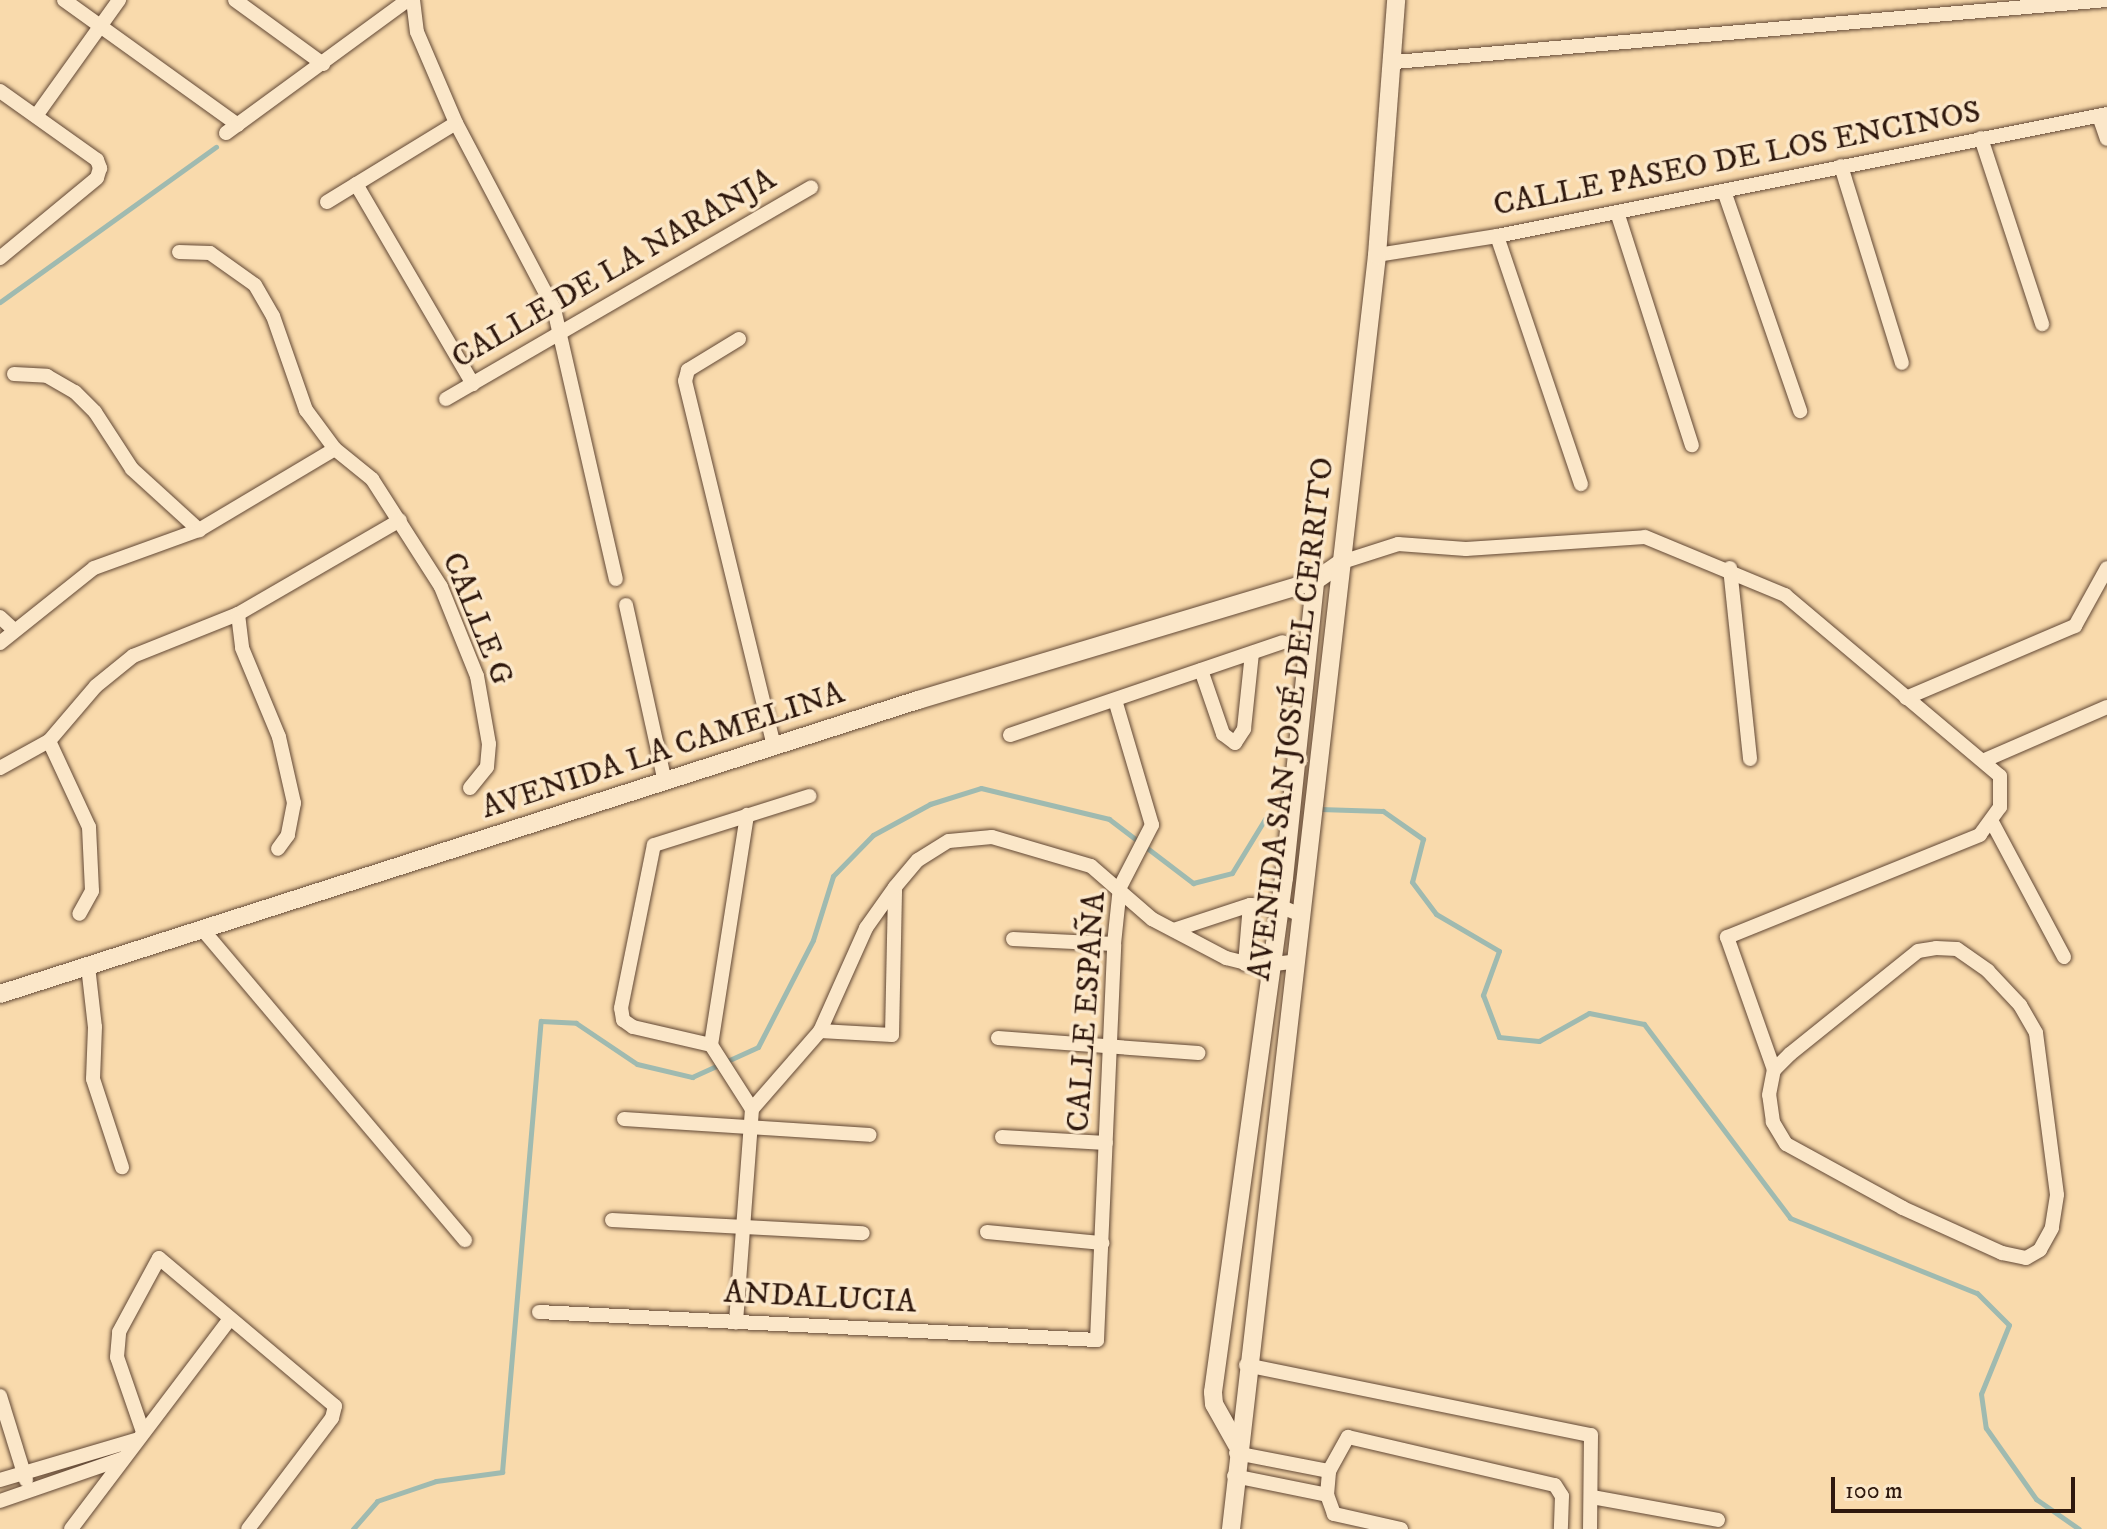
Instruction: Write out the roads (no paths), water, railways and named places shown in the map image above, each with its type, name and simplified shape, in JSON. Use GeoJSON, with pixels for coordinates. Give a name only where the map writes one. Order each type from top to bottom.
{"type":"FeatureCollection","features":[{"type":"Feature","properties":{"kind":"street"},"geometry":{"type":"LineString","coordinates":[[64,0],[232,129],[410,0],[417,32],[456,123],[554,309],[616,579]]}},
{"type":"Feature","properties":{"kind":"street"},"geometry":{"type":"LineString","coordinates":[[36,116],[119,0]]}},
{"type":"Feature","properties":{"kind":"street"},"geometry":{"type":"LineString","coordinates":[[235,0],[323,64]]}},
{"type":"Feature","properties":{"kind":"street","name":"AVENIDA SAN JOSÉ DEL CERRITO"},"geometry":{"type":"LineString","coordinates":[[1231,1529],[1242,1396],[1377,255],[1395,62],[1396,0]]}},
{"type":"Feature","properties":{"kind":"street"},"geometry":{"type":"LineString","coordinates":[[1395,62],[2107,0]]}},
{"type":"Feature","properties":{"kind":"street"},"geometry":{"type":"LineString","coordinates":[[0,91],[97,160],[100,168],[97,178],[4,251]]}},
{"type":"Feature","properties":{"kind":"street"},"geometry":{"type":"LineString","coordinates":[[2103,115],[2107,139]]}},
{"type":"Feature","properties":{"kind":"street","name":"CALLE PASEO DE LOS ENCINOS"},"geometry":{"type":"LineString","coordinates":[[1377,255],[1497,236],[2103,115]]}},
{"type":"Feature","properties":{"kind":"street"},"geometry":{"type":"LineString","coordinates":[[327,202],[456,123]]}},
{"type":"Feature","properties":{"kind":"street"},"geometry":{"type":"LineString","coordinates":[[1981,138],[2042,324]]}},
{"type":"Feature","properties":{"kind":"street"},"geometry":{"type":"LineString","coordinates":[[1841,166],[1902,363]]}},
{"type":"Feature","properties":{"kind":"street"},"geometry":{"type":"LineString","coordinates":[[356,184],[473,384]]}},
{"type":"Feature","properties":{"kind":"street","name":"CALLE DE LA NARANJA"},"geometry":{"type":"LineString","coordinates":[[446,399],[811,187]]}},
{"type":"Feature","properties":{"kind":"street"},"geometry":{"type":"LineString","coordinates":[[1724,191],[1800,411]]}},
{"type":"Feature","properties":{"kind":"street"},"geometry":{"type":"LineString","coordinates":[[1617,212],[1692,445]]}},
{"type":"Feature","properties":{"kind":"street"},"geometry":{"type":"LineString","coordinates":[[1497,236],[1581,484]]}},
{"type":"Feature","properties":{"kind":"street","name":"CALLE G"},"geometry":{"type":"LineString","coordinates":[[179,252],[210,253],[255,285],[273,316],[306,410],[335,449],[372,479],[441,587],[477,676],[489,744],[487,767],[470,788]]}},
{"type":"Feature","properties":{"kind":"street"},"geometry":{"type":"LineString","coordinates":[[739,339],[688,370],[685,381],[774,747]]}},
{"type":"Feature","properties":{"kind":"street"},"geometry":{"type":"LineString","coordinates":[[14,374],[47,376],[75,392],[95,412],[132,469],[199,530]]}},
{"type":"Feature","properties":{"kind":"street"},"geometry":{"type":"LineString","coordinates":[[0,643],[94,568],[199,530],[335,449]]}},
{"type":"Feature","properties":{"kind":"street"},"geometry":{"type":"LineString","coordinates":[[0,768],[49,741],[96,686],[133,656],[238,614],[400,520]]}},
{"type":"Feature","properties":{"kind":"street"},"geometry":{"type":"LineString","coordinates":[[1342,562],[1398,544],[1466,549],[1645,537],[1730,568],[1785,595],[1906,698],[1985,760],[2000,776],[2003,791],[1992,822],[1980,835],[1727,937],[1774,1070],[1769,1095],[1773,1122],[1786,1144],[1903,1208],[2002,1253],[2026,1258],[2040,1250],[2052,1228],[2057,1195],[2036,1033],[2020,1005],[1988,971],[1957,949],[1918,951],[1774,1070]]}},
{"type":"Feature","properties":{"kind":"street","name":"AVENIDA LA CAMELINA"},"geometry":{"type":"LineString","coordinates":[[0,994],[774,747],[1315,581],[1342,562]]}},
{"type":"Feature","properties":{"kind":"street"},"geometry":{"type":"LineString","coordinates":[[1730,568],[1750,759]]}},
{"type":"Feature","properties":{"kind":"street"},"geometry":{"type":"LineString","coordinates":[[1906,698],[2075,626],[2107,568]]}},
{"type":"Feature","properties":{"kind":"street","name":"AVENIDA SAN JOSÉ DEL CERRITO"},"geometry":{"type":"LineString","coordinates":[[1236,1449],[1214,1404],[1213,1392],[1279,906],[1315,581]]}},
{"type":"Feature","properties":{"kind":"street"},"geometry":{"type":"LineString","coordinates":[[626,605],[665,782]]}},
{"type":"Feature","properties":{"kind":"street"},"geometry":{"type":"LineString","coordinates":[[238,614],[242,648],[279,737],[294,803],[288,835],[278,849]]}},
{"type":"Feature","properties":{"kind":"street"},"geometry":{"type":"LineString","coordinates":[[0,617],[14,630]]}},
{"type":"Feature","properties":{"kind":"street"},"geometry":{"type":"LineString","coordinates":[[1010,735],[1283,642]]}},
{"type":"Feature","properties":{"kind":"street"},"geometry":{"type":"LineString","coordinates":[[1201,670],[1223,734],[1235,743],[1244,729],[1252,653]]}},
{"type":"Feature","properties":{"kind":"street","name":"CALLE ESPAÑA"},"geometry":{"type":"LineString","coordinates":[[1097,1340],[1114,944],[1120,887],[1149,834],[1152,816],[1115,700]]}},
{"type":"Feature","properties":{"kind":"street"},"geometry":{"type":"LineString","coordinates":[[1985,760],[2107,707]]}},
{"type":"Feature","properties":{"kind":"street"},"geometry":{"type":"LineString","coordinates":[[49,741],[89,827],[92,891],[79,914]]}},
{"type":"Feature","properties":{"kind":"street"},"geometry":{"type":"LineString","coordinates":[[752,1109],[714,1050],[633,1027],[621,1008],[654,845],[809,796]]}},
{"type":"Feature","properties":{"kind":"street"},"geometry":{"type":"LineString","coordinates":[[714,1050],[747,815]]}},
{"type":"Feature","properties":{"kind":"street"},"geometry":{"type":"LineString","coordinates":[[1992,822],[2064,957]]}},
{"type":"Feature","properties":{"kind":"street"},"geometry":{"type":"LineString","coordinates":[[736,1322],[752,1109],[820,1031],[866,928],[918,860],[949,841],[992,837],[1091,866],[1120,887],[1139,909],[1174,930],[1245,964],[1271,966],[1293,962]]}},
{"type":"Feature","properties":{"kind":"street"},"geometry":{"type":"LineString","coordinates":[[820,1031],[892,1035],[895,887]]}},
{"type":"Feature","properties":{"kind":"street"},"geometry":{"type":"LineString","coordinates":[[1174,930],[1250,905],[1279,906],[1299,914]]}},
{"type":"Feature","properties":{"kind":"street"},"geometry":{"type":"LineString","coordinates":[[1245,964],[1250,905]]}},
{"type":"Feature","properties":{"kind":"street"},"geometry":{"type":"LineString","coordinates":[[203,930],[465,1240]]}},
{"type":"Feature","properties":{"kind":"street"},"geometry":{"type":"LineString","coordinates":[[1013,939],[1114,944]]}},
{"type":"Feature","properties":{"kind":"street"},"geometry":{"type":"LineString","coordinates":[[88,966],[95,1027],[93,1079],[122,1167]]}},
{"type":"Feature","properties":{"kind":"street"},"geometry":{"type":"LineString","coordinates":[[998,1038],[1198,1053]]}},
{"type":"Feature","properties":{"kind":"street"},"geometry":{"type":"LineString","coordinates":[[624,1119],[869,1135]]}},
{"type":"Feature","properties":{"kind":"street"},"geometry":{"type":"LineString","coordinates":[[1002,1137],[1106,1143]]}},
{"type":"Feature","properties":{"kind":"street"},"geometry":{"type":"LineString","coordinates":[[612,1220],[863,1233]]}},
{"type":"Feature","properties":{"kind":"street"},"geometry":{"type":"LineString","coordinates":[[987,1232],[1102,1243]]}},
{"type":"Feature","properties":{"kind":"street"},"geometry":{"type":"LineString","coordinates":[[141,1435],[117,1357],[119,1332],[159,1258],[335,1406],[332,1418],[248,1529]]}},
{"type":"Feature","properties":{"kind":"street","name":"ANDALUCIA"},"geometry":{"type":"LineString","coordinates":[[539,1312],[1097,1340]]}},
{"type":"Feature","properties":{"kind":"street"},"geometry":{"type":"LineString","coordinates":[[71,1529],[230,1319]]}},
{"type":"Feature","properties":{"kind":"street"},"geometry":{"type":"LineString","coordinates":[[1246,1365],[1591,1435],[1590,1529]]}},
{"type":"Feature","properties":{"kind":"street"},"geometry":{"type":"LineString","coordinates":[[1213,1392],[1229,1407],[1242,1396]]}},
{"type":"Feature","properties":{"kind":"street"},"geometry":{"type":"LineString","coordinates":[[0,1396],[29,1490]]}},
{"type":"Feature","properties":{"kind":"street"},"geometry":{"type":"LineString","coordinates":[[0,1480],[141,1435]]}},
{"type":"Feature","properties":{"kind":"street"},"geometry":{"type":"LineString","coordinates":[[1401,1529],[1334,1514],[1327,1495],[1329,1471],[1348,1437],[1555,1485],[1562,1496],[1561,1529]]}},
{"type":"Feature","properties":{"kind":"street"},"geometry":{"type":"LineString","coordinates":[[1236,1449],[1329,1471]]}},
{"type":"Feature","properties":{"kind":"street"},"geometry":{"type":"LineString","coordinates":[[0,1501],[124,1458]]}},
{"type":"Feature","properties":{"kind":"street"},"geometry":{"type":"LineString","coordinates":[[1234,1476],[1327,1495]]}},
{"type":"Feature","properties":{"kind":"street"},"geometry":{"type":"LineString","coordinates":[[1592,1497],[1718,1520]]}},
{"type":"Feature","properties":{"kind":"street"},"geometry":{"type":"LineString","coordinates":[[1674,1529],[1675,1512]]}},
{"type":"Feature","properties":{"kind":"waterway"},"geometry":{"type":"LineString","coordinates":[[0,302],[216,147]]}},
{"type":"Feature","properties":{"kind":"waterway"},"geometry":{"type":"LineString","coordinates":[[353,1529],[377,1501],[436,1481],[502,1472],[541,1021],[576,1023],[637,1064],[692,1077],[758,1047],[813,940],[833,876],[873,835],[930,804],[981,788],[1109,819],[1193,883],[1232,873],[1265,819],[1285,815]]}},
{"type":"Feature","properties":{"kind":"waterway"},"geometry":{"type":"LineString","coordinates":[[1319,809],[1383,811],[1423,839],[1412,882],[1436,914],[1499,951],[1483,995],[1499,1037],[1539,1041],[1589,1013],[1644,1024],[1790,1218],[1977,1293],[2009,1325],[1981,1394],[1986,1428],[2036,1499],[2079,1529]]}}]}
